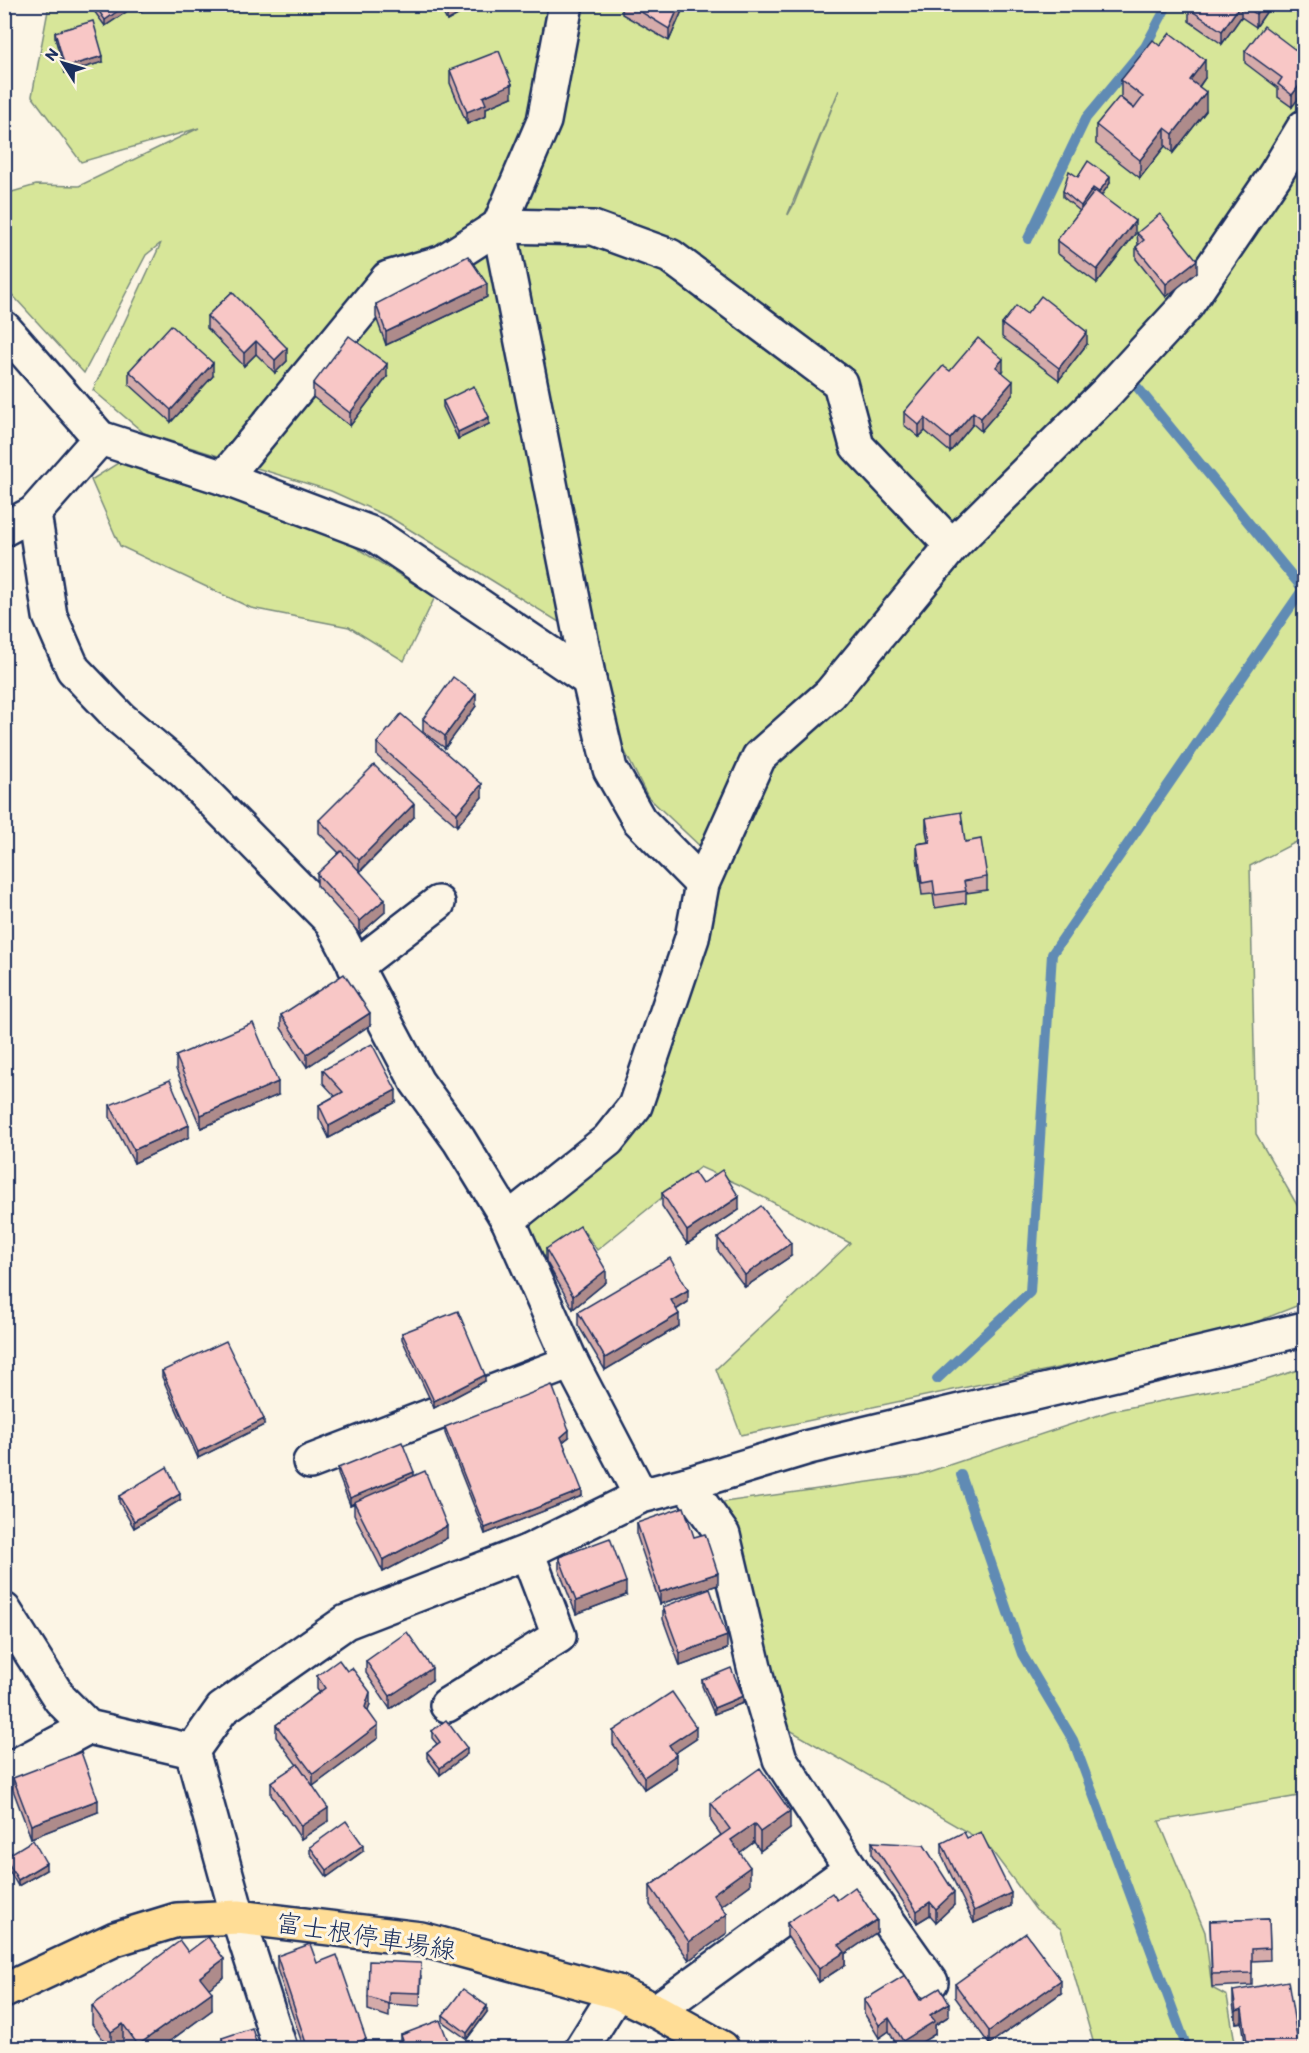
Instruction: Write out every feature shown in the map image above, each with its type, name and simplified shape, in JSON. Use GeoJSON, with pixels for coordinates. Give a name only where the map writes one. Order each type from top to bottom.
{"type":"FeatureCollection","features":[{"type":"Feature","properties":{"kind":"main road","name":"富士根停車場線"},"geometry":{"type":"LineString","coordinates":[[4,1991],[115,1939],[177,1920],[238,1917],[421,1939],[617,1992],[657,2011],[722,2049]]}},
{"type":"Feature","properties":{"kind":"street"},"geometry":{"type":"LineString","coordinates":[[566,4],[544,121],[500,226],[589,680],[610,769],[639,820],[702,884]]}},
{"type":"Feature","properties":{"kind":"street"},"geometry":{"type":"LineString","coordinates":[[508,1220],[608,1140],[635,1106],[692,938],[702,884],[759,757],[830,694],[952,546],[1106,393],[1186,306],[1305,127]]}},
{"type":"Feature","properties":{"kind":"street"},"geometry":{"type":"LineString","coordinates":[[224,478],[388,278],[443,262],[500,226],[593,228],[670,256],[840,382],[857,446],[952,546]]}},
{"type":"Feature","properties":{"kind":"street"},"geometry":{"type":"LineString","coordinates":[[4,328],[100,438],[224,478],[375,535],[589,680]]}},
{"type":"Feature","properties":{"kind":"street"},"geometry":{"type":"LineString","coordinates":[[4,529],[34,513],[100,438]]}},
{"type":"Feature","properties":{"kind":"street"},"geometry":{"type":"LineString","coordinates":[[34,513],[50,616],[73,669],[120,718],[183,771],[332,922],[417,1082],[459,1140],[508,1220],[571,1362],[640,1496]]}},
{"type":"Feature","properties":{"kind":"street"},"geometry":{"type":"LineString","coordinates":[[356,967],[438,903]]}},
{"type":"Feature","properties":{"kind":"street"},"geometry":{"type":"LineString","coordinates":[[192,1751],[222,1709],[346,1622],[527,1552],[640,1496],[809,1447],[1305,1329]]}},
{"type":"Feature","properties":{"kind":"street"},"geometry":{"type":"LineString","coordinates":[[310,1462],[571,1362]]}},
{"type":"Feature","properties":{"kind":"street"},"geometry":{"type":"LineString","coordinates":[[687,1484],[723,1535],[760,1692],[780,1759],[851,1869],[931,1982]]}},
{"type":"Feature","properties":{"kind":"street"},"geometry":{"type":"LineString","coordinates":[[447,1705],[559,1636],[527,1552]]}},
{"type":"Feature","properties":{"kind":"street"},"geometry":{"type":"LineString","coordinates":[[6,1615],[60,1699],[88,1727],[192,1751]]}},
{"type":"Feature","properties":{"kind":"street"},"geometry":{"type":"LineString","coordinates":[[4,1772],[88,1727]]}},
{"type":"Feature","properties":{"kind":"street"},"geometry":{"type":"LineString","coordinates":[[192,1751],[238,1917],[280,2049]]}},
{"type":"Feature","properties":{"kind":"street"},"geometry":{"type":"LineString","coordinates":[[657,2011],[851,1869]]}},
{"type":"Feature","properties":{"kind":"street"},"geometry":{"type":"LineString","coordinates":[[582,2049],[617,1992]]}},
{"type":"Feature","properties":{"kind":"green space"},"geometry":{"type":"Polygon","coordinates":[[[49,5],[1304,5],[1304,838],[1250,866],[1256,1134],[1304,1217],[1304,1303],[1236,1330],[741,1435],[716,1369],[850,1243],[740,1185],[700,1167],[597,1250],[583,1230],[539,1264],[508,1220],[606,1142],[705,851],[648,797],[618,738],[601,648],[391,518],[331,491],[144,433],[93,390],[161,243],[146,255],[84,373],[5,287],[5,194],[36,185],[79,186],[199,128],[81,162],[32,96],[49,5]],[[839,90],[788,215],[794,204],[839,90]]]}},
{"type":"Feature","properties":{"kind":"green space"},"geometry":{"type":"Polygon","coordinates":[[[118,463],[328,530],[435,597],[404,661],[349,627],[251,608],[120,546],[91,480],[118,463]]]}},
{"type":"Feature","properties":{"kind":"green space"},"geometry":{"type":"Polygon","coordinates":[[[1304,1368],[1304,1795],[1159,1821],[1205,1932],[1212,1988],[1227,1996],[1236,2048],[1095,2048],[1061,1929],[1036,1910],[986,1843],[774,1721],[702,1505],[919,1475],[1111,1411],[1263,1381],[1304,1368]]]}},
{"type":"Feature","properties":{"kind":"building"},"geometry":{"type":"Polygon","coordinates":[[[94,4],[125,4],[126,5],[105,20],[94,4]]]}},
{"type":"Feature","properties":{"kind":"building"},"geometry":{"type":"Polygon","coordinates":[[[442,4],[465,4],[447,14],[442,4]]]}},
{"type":"Feature","properties":{"kind":"building"},"geometry":{"type":"Polygon","coordinates":[[[628,4],[680,4],[669,29],[628,4]]]}},
{"type":"Feature","properties":{"kind":"building"},"geometry":{"type":"Polygon","coordinates":[[[1192,4],[1241,4],[1222,31],[1189,9],[1192,4]]]}},
{"type":"Feature","properties":{"kind":"building"},"geometry":{"type":"Polygon","coordinates":[[[1242,4],[1263,4],[1256,14],[1242,4]]]}},
{"type":"Feature","properties":{"kind":"building"},"geometry":{"type":"Polygon","coordinates":[[[93,21],[103,56],[65,67],[55,32],[93,21]]]}},
{"type":"Feature","properties":{"kind":"building"},"geometry":{"type":"Polygon","coordinates":[[[1264,26],[1305,57],[1305,78],[1292,95],[1278,84],[1282,78],[1245,51],[1264,26]]]}},
{"type":"Feature","properties":{"kind":"building"},"geometry":{"type":"Polygon","coordinates":[[[1170,33],[1205,60],[1190,80],[1206,92],[1173,134],[1165,128],[1140,160],[1096,125],[1119,97],[1134,109],[1143,97],[1121,80],[1153,40],[1160,46],[1170,33]]]}},
{"type":"Feature","properties":{"kind":"building"},"geometry":{"type":"Polygon","coordinates":[[[499,51],[512,84],[483,97],[486,104],[467,112],[450,70],[499,51]]]}},
{"type":"Feature","properties":{"kind":"building"},"geometry":{"type":"Polygon","coordinates":[[[1088,161],[1110,177],[1099,192],[1093,188],[1081,206],[1063,191],[1069,171],[1078,177],[1088,161]]]}},
{"type":"Feature","properties":{"kind":"building"},"geometry":{"type":"Polygon","coordinates":[[[1095,191],[1135,221],[1097,270],[1057,240],[1095,191]]]}},
{"type":"Feature","properties":{"kind":"building"},"geometry":{"type":"Polygon","coordinates":[[[1160,214],[1197,260],[1166,284],[1136,247],[1144,240],[1137,233],[1160,214]]]}},
{"type":"Feature","properties":{"kind":"building"},"geometry":{"type":"Polygon","coordinates":[[[468,256],[487,284],[386,332],[376,304],[468,256]]]}},
{"type":"Feature","properties":{"kind":"building"},"geometry":{"type":"Polygon","coordinates":[[[232,292],[287,348],[275,360],[256,341],[244,353],[207,316],[232,292]]]}},
{"type":"Feature","properties":{"kind":"building"},"geometry":{"type":"Polygon","coordinates":[[[1041,296],[1087,332],[1059,368],[1002,324],[1016,306],[1027,314],[1041,296]]]}},
{"type":"Feature","properties":{"kind":"building"},"geometry":{"type":"Polygon","coordinates":[[[171,325],[213,363],[171,410],[129,371],[171,325]]]}},
{"type":"Feature","properties":{"kind":"building"},"geometry":{"type":"Polygon","coordinates":[[[349,336],[387,364],[350,413],[313,384],[349,336]]]}},
{"type":"Feature","properties":{"kind":"building"},"geometry":{"type":"Polygon","coordinates":[[[978,338],[1003,359],[996,367],[1013,381],[981,418],[973,412],[950,439],[925,418],[919,425],[904,412],[943,366],[950,371],[978,338]]]}},
{"type":"Feature","properties":{"kind":"building"},"geometry":{"type":"Polygon","coordinates":[[[474,386],[489,417],[458,432],[443,401],[474,386]]]}},
{"type":"Feature","properties":{"kind":"building"},"geometry":{"type":"Polygon","coordinates":[[[453,677],[476,694],[445,736],[423,719],[453,677]]]}},
{"type":"Feature","properties":{"kind":"building"},"geometry":{"type":"Polygon","coordinates":[[[401,714],[482,784],[457,813],[377,743],[401,714]]]}},
{"type":"Feature","properties":{"kind":"building"},"geometry":{"type":"Polygon","coordinates":[[[374,765],[414,804],[359,860],[319,820],[374,765]]]}},
{"type":"Feature","properties":{"kind":"building"},"geometry":{"type":"Polygon","coordinates":[[[961,812],[965,842],[981,839],[987,877],[964,881],[966,891],[935,895],[933,881],[922,883],[917,844],[930,842],[926,818],[961,812]]]}},
{"type":"Feature","properties":{"kind":"building"},"geometry":{"type":"Polygon","coordinates":[[[341,851],[385,899],[360,921],[317,874],[341,851]]]}},
{"type":"Feature","properties":{"kind":"building"},"geometry":{"type":"Polygon","coordinates":[[[344,974],[370,1013],[307,1054],[281,1015],[344,974]]]}},
{"type":"Feature","properties":{"kind":"building"},"geometry":{"type":"Polygon","coordinates":[[[253,1023],[278,1082],[201,1115],[176,1056],[253,1023]]]}},
{"type":"Feature","properties":{"kind":"building"},"geometry":{"type":"Polygon","coordinates":[[[372,1044],[396,1090],[329,1126],[319,1105],[343,1092],[323,1070],[372,1044]]]}},
{"type":"Feature","properties":{"kind":"building"},"geometry":{"type":"Polygon","coordinates":[[[170,1080],[189,1125],[134,1150],[110,1105],[170,1080]]]}},
{"type":"Feature","properties":{"kind":"building"},"geometry":{"type":"Polygon","coordinates":[[[1305,1158],[1305,1173],[1298,1170],[1305,1158]]]}},
{"type":"Feature","properties":{"kind":"building"},"geometry":{"type":"Polygon","coordinates":[[[722,1170],[739,1197],[687,1231],[662,1193],[694,1172],[702,1184],[722,1170]]]}},
{"type":"Feature","properties":{"kind":"building"},"geometry":{"type":"Polygon","coordinates":[[[761,1206],[791,1243],[745,1275],[718,1238],[761,1206]]]}},
{"type":"Feature","properties":{"kind":"building"},"geometry":{"type":"Polygon","coordinates":[[[580,1226],[606,1270],[573,1296],[546,1249],[580,1226]]]}},
{"type":"Feature","properties":{"kind":"building"},"geometry":{"type":"Polygon","coordinates":[[[670,1258],[688,1290],[671,1300],[679,1314],[605,1358],[578,1312],[670,1258]]]}},
{"type":"Feature","properties":{"kind":"building"},"geometry":{"type":"Polygon","coordinates":[[[458,1311],[485,1375],[434,1401],[402,1333],[458,1311]]]}},
{"type":"Feature","properties":{"kind":"building"},"geometry":{"type":"Polygon","coordinates":[[[226,1341],[264,1419],[198,1452],[162,1371],[226,1341]]]}},
{"type":"Feature","properties":{"kind":"building"},"geometry":{"type":"Polygon","coordinates":[[[552,1385],[569,1430],[561,1437],[582,1490],[485,1528],[445,1427],[552,1385]]]}},
{"type":"Feature","properties":{"kind":"building"},"geometry":{"type":"Polygon","coordinates":[[[402,1442],[414,1472],[350,1498],[338,1468],[402,1442]]]}},
{"type":"Feature","properties":{"kind":"building"},"geometry":{"type":"Polygon","coordinates":[[[167,1467],[180,1494],[134,1521],[119,1496],[167,1467]]]}},
{"type":"Feature","properties":{"kind":"building"},"geometry":{"type":"Polygon","coordinates":[[[425,1471],[447,1526],[383,1560],[354,1502],[425,1471]]]}},
{"type":"Feature","properties":{"kind":"building"},"geometry":{"type":"Polygon","coordinates":[[[684,1507],[694,1537],[705,1534],[718,1573],[660,1592],[637,1523],[684,1507]]]}},
{"type":"Feature","properties":{"kind":"building"},"geometry":{"type":"Polygon","coordinates":[[[610,1538],[626,1582],[576,1601],[559,1557],[610,1538]]]}},
{"type":"Feature","properties":{"kind":"building"},"geometry":{"type":"Polygon","coordinates":[[[710,1589],[727,1636],[680,1653],[663,1607],[710,1589]]]}},
{"type":"Feature","properties":{"kind":"building"},"geometry":{"type":"Polygon","coordinates":[[[407,1632],[432,1668],[390,1696],[366,1661],[407,1632]]]}},
{"type":"Feature","properties":{"kind":"building"},"geometry":{"type":"Polygon","coordinates":[[[339,1660],[347,1671],[352,1668],[370,1692],[365,1707],[378,1725],[313,1774],[276,1725],[325,1688],[317,1676],[339,1660]]]}},
{"type":"Feature","properties":{"kind":"building"},"geometry":{"type":"Polygon","coordinates":[[[731,1668],[743,1696],[714,1708],[702,1680],[731,1668]]]}},
{"type":"Feature","properties":{"kind":"building"},"geometry":{"type":"Polygon","coordinates":[[[672,1692],[696,1727],[669,1745],[676,1755],[644,1777],[613,1731],[672,1692]]]}},
{"type":"Feature","properties":{"kind":"building"},"geometry":{"type":"Polygon","coordinates":[[[446,1720],[467,1748],[440,1768],[427,1752],[440,1742],[432,1731],[446,1720]]]}},
{"type":"Feature","properties":{"kind":"building"},"geometry":{"type":"Polygon","coordinates":[[[81,1752],[98,1800],[31,1825],[13,1778],[81,1752]]]}},
{"type":"Feature","properties":{"kind":"building"},"geometry":{"type":"Polygon","coordinates":[[[298,1764],[328,1808],[301,1826],[271,1782],[298,1764]]]}},
{"type":"Feature","properties":{"kind":"building"},"geometry":{"type":"Polygon","coordinates":[[[760,1768],[790,1811],[760,1832],[754,1824],[731,1840],[750,1867],[713,1894],[727,1914],[689,1942],[650,1886],[730,1829],[711,1803],[760,1768]]]}},
{"type":"Feature","properties":{"kind":"building"},"geometry":{"type":"Polygon","coordinates":[[[346,1821],[363,1845],[327,1870],[310,1847],[346,1821]]]}},
{"type":"Feature","properties":{"kind":"building"},"geometry":{"type":"Polygon","coordinates":[[[964,1832],[967,1838],[981,1832],[1011,1893],[974,1911],[942,1843],[964,1832]]]}},
{"type":"Feature","properties":{"kind":"building"},"geometry":{"type":"Polygon","coordinates":[[[33,1840],[46,1863],[18,1880],[5,1857],[33,1840]]]}},
{"type":"Feature","properties":{"kind":"building"},"geometry":{"type":"Polygon","coordinates":[[[872,1842],[924,1845],[954,1892],[936,1909],[930,1902],[917,1911],[872,1842]]]}},
{"type":"Feature","properties":{"kind":"building"},"geometry":{"type":"Polygon","coordinates":[[[855,1887],[877,1920],[839,1945],[845,1952],[819,1969],[787,1923],[832,1893],[837,1900],[855,1887]]]}},
{"type":"Feature","properties":{"kind":"building"},"geometry":{"type":"Polygon","coordinates":[[[1269,1919],[1270,1948],[1252,1949],[1252,1973],[1212,1974],[1210,1921],[1269,1919]]]}},
{"type":"Feature","properties":{"kind":"building"},"geometry":{"type":"Polygon","coordinates":[[[1026,1933],[1061,1980],[989,2031],[955,1984],[1026,1933]]]}},
{"type":"Feature","properties":{"kind":"building"},"geometry":{"type":"Polygon","coordinates":[[[208,1937],[224,1959],[200,1977],[212,1992],[138,2045],[123,2024],[111,2032],[92,2006],[180,1941],[188,1952],[208,1937]]]}},
{"type":"Feature","properties":{"kind":"building"},"geometry":{"type":"Polygon","coordinates":[[[310,1944],[317,1963],[337,1955],[366,2039],[340,2049],[308,2049],[277,1956],[310,1944]]]}},
{"type":"Feature","properties":{"kind":"building"},"geometry":{"type":"Polygon","coordinates":[[[369,1961],[421,1963],[420,1993],[389,1992],[389,2004],[368,1997],[369,1961]]]}},
{"type":"Feature","properties":{"kind":"building"},"geometry":{"type":"Polygon","coordinates":[[[905,1975],[920,2000],[940,1988],[949,2003],[930,2015],[935,2021],[903,2041],[889,2018],[879,2025],[864,2000],[905,1975]]]}},
{"type":"Feature","properties":{"kind":"building"},"geometry":{"type":"Polygon","coordinates":[[[1288,1981],[1299,2049],[1248,2049],[1242,2009],[1236,2011],[1233,1991],[1288,1981]]]}},
{"type":"Feature","properties":{"kind":"building"},"geometry":{"type":"Polygon","coordinates":[[[463,1989],[487,2006],[467,2033],[443,2015],[463,1989]]]}},
{"type":"Feature","properties":{"kind":"building"},"geometry":{"type":"Polygon","coordinates":[[[440,2020],[451,2049],[406,2049],[401,2035],[440,2020]]]}},
{"type":"Feature","properties":{"kind":"building"},"geometry":{"type":"Polygon","coordinates":[[[252,2028],[258,2049],[225,2049],[222,2038],[252,2028]]]}},
{"type":"Feature","properties":{"kind":"waterway"},"geometry":{"type":"LineString","coordinates":[[1028,239],[1086,118],[1145,47],[1168,4]]}},
{"type":"Feature","properties":{"kind":"waterway"},"geometry":{"type":"LineString","coordinates":[[937,1379],[1030,1292],[1052,954],[1303,589],[1138,388]]}},
{"type":"Feature","properties":{"kind":"waterway"},"geometry":{"type":"LineString","coordinates":[[961,1475],[1022,1654],[1073,1740],[1187,2048]]}}]}
